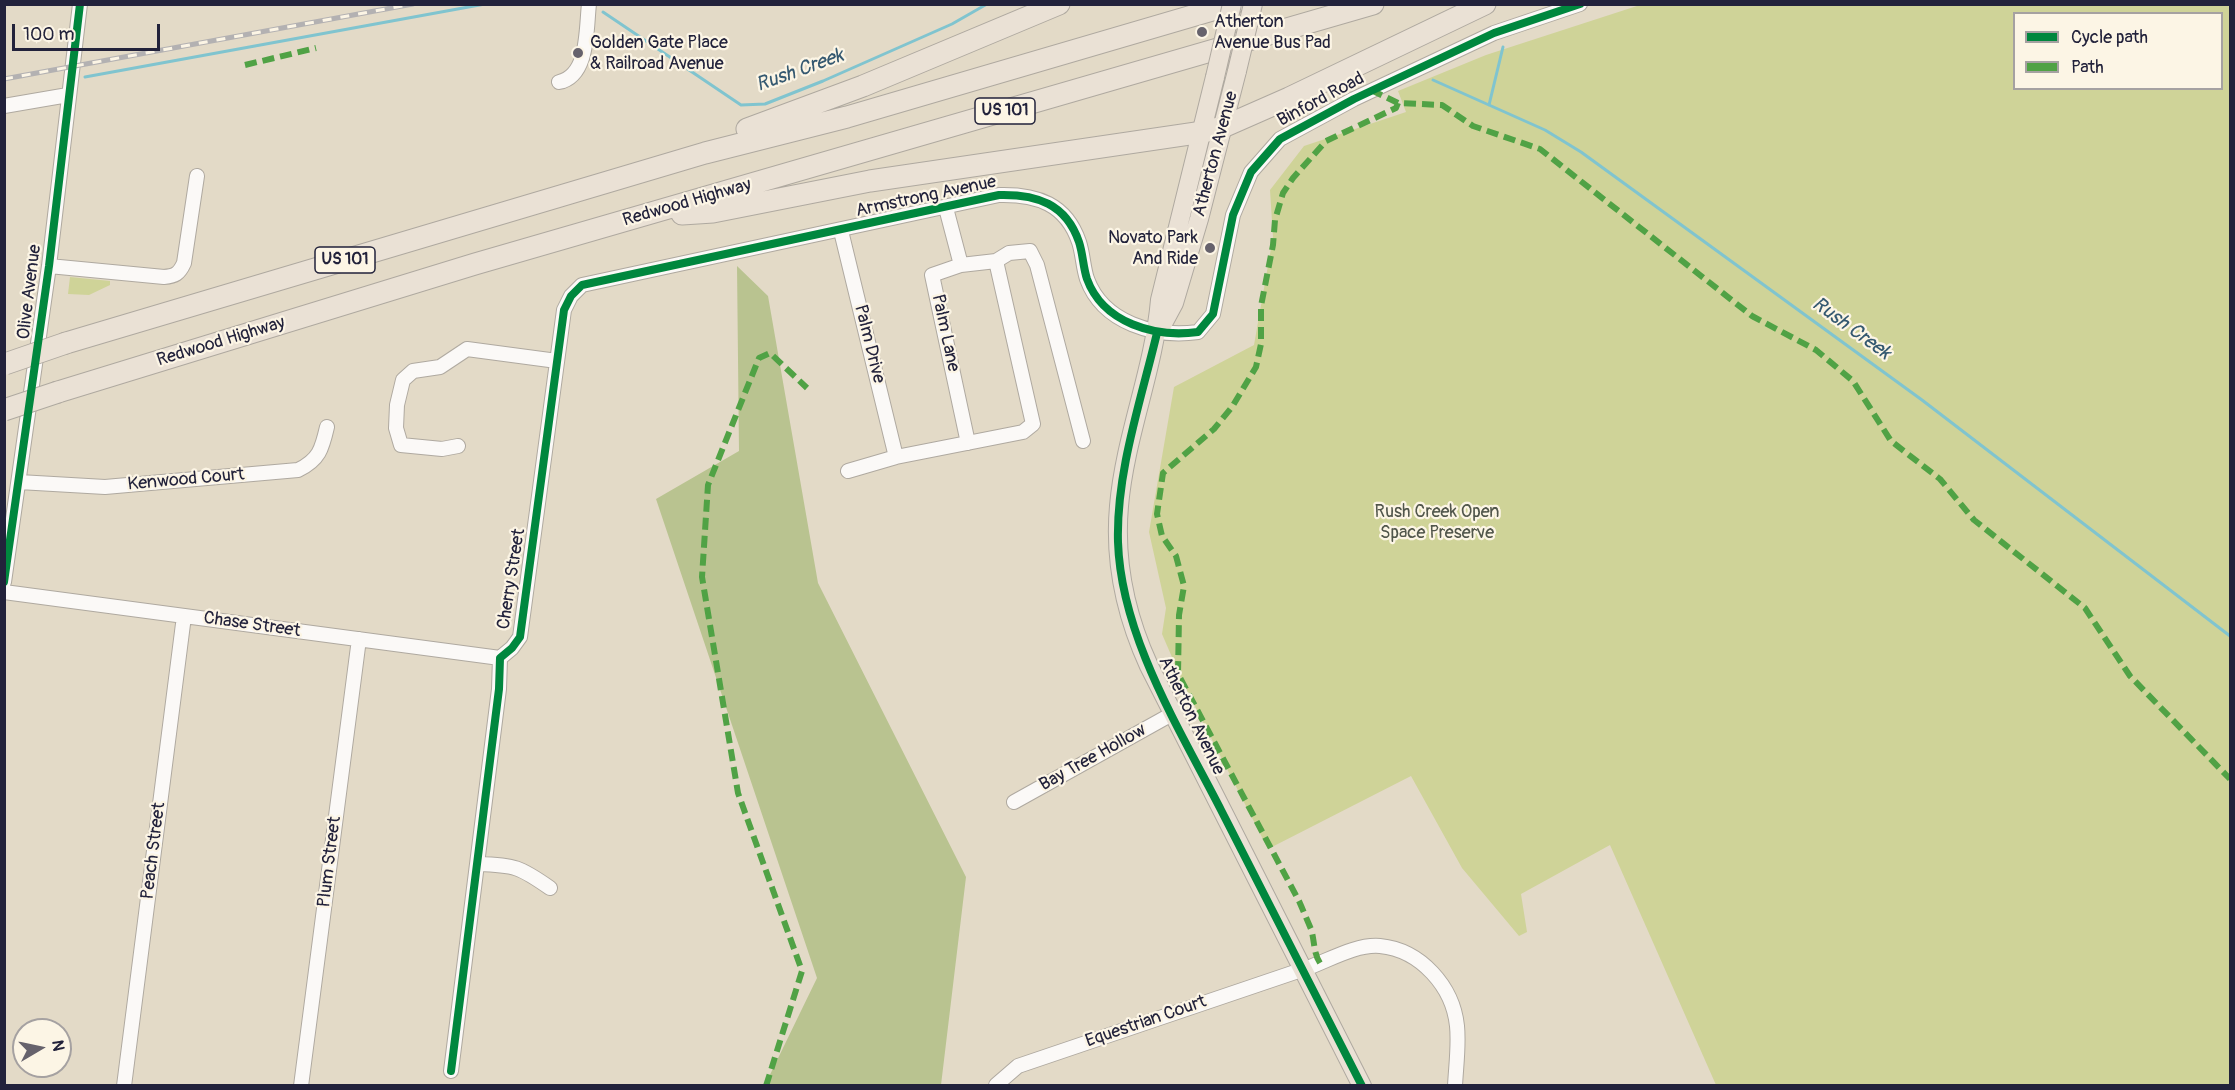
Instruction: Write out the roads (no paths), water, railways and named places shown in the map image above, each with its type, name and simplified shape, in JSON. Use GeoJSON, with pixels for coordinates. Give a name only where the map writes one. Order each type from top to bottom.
{"type":"FeatureCollection","features":[{"type":"Feature","properties":{"kind":"highway"},"geometry":{"type":"LineString","coordinates":[[705,153],[742,130],[863,86],[1059,4]]}},
{"type":"Feature","properties":{"kind":"highway","name":"US 101"},"geometry":{"type":"LineString","coordinates":[[5,364],[66,343],[705,153],[847,117],[1233,4]]}},
{"type":"Feature","properties":{"kind":"highway","name":"Redwood Highway"},"geometry":{"type":"LineString","coordinates":[[4,410],[475,264],[1372,4]]}},
{"type":"Feature","properties":{"kind":"highway"},"geometry":{"type":"LineString","coordinates":[[637,218],[713,212],[870,181],[1203,132],[1223,127],[1485,4]]}},
{"type":"Feature","properties":{"kind":"main road","name":"Atherton Avenue"},"geometry":{"type":"LineString","coordinates":[[1233,4],[1160,300],[1157,333],[1125,467],[1119,506],[1120,577],[1127,607],[1142,651],[1362,1086]]}},
{"type":"Feature","properties":{"kind":"main road","name":"Atherton Avenue"},"geometry":{"type":"LineString","coordinates":[[1157,333],[1174,303],[1223,127],[1253,4]]}},
{"type":"Feature","properties":{"kind":"street","name":"Olive Avenue"},"geometry":{"type":"LineString","coordinates":[[4,582],[49,266],[80,4]]}},
{"type":"Feature","properties":{"kind":"street"},"geometry":{"type":"LineString","coordinates":[[559,82],[571,77],[580,65],[589,4]]}},
{"type":"Feature","properties":{"kind":"street","name":"Binford Road"},"geometry":{"type":"LineString","coordinates":[[1157,333],[1198,332],[1213,314],[1233,215],[1251,172],[1280,139],[1401,76],[1494,33],[1580,4]]}},
{"type":"Feature","properties":{"kind":"street"},"geometry":{"type":"LineString","coordinates":[[4,106],[68,95]]}},
{"type":"Feature","properties":{"kind":"street"},"geometry":{"type":"LineString","coordinates":[[49,266],[164,277],[175,276],[184,263],[198,176]]}},
{"type":"Feature","properties":{"kind":"street","name":"Armstrong Avenue"},"geometry":{"type":"LineString","coordinates":[[739,251],[842,231],[999,195],[1021,195],[1040,199],[1054,207],[1068,220],[1079,242],[1087,278],[1096,297],[1105,307],[1123,320],[1157,333]]}},
{"type":"Feature","properties":{"kind":"street"},"geometry":{"type":"LineString","coordinates":[[946,208],[961,265]]}},
{"type":"Feature","properties":{"kind":"street","name":"Palm Drive"},"geometry":{"type":"LineString","coordinates":[[842,231],[896,457]]}},
{"type":"Feature","properties":{"kind":"street","name":"Cherry Street"},"geometry":{"type":"LineString","coordinates":[[500,658],[520,637],[564,310],[571,296],[582,285],[739,251]]}},
{"type":"Feature","properties":{"kind":"street","name":"Palm Lane"},"geometry":{"type":"LineString","coordinates":[[968,442],[932,275],[961,265],[996,261],[1009,254],[1030,251],[1037,265],[1083,441]]}},
{"type":"Feature","properties":{"kind":"street"},"geometry":{"type":"LineString","coordinates":[[848,471],[896,457],[1023,432],[1033,424],[996,261]]}},
{"type":"Feature","properties":{"kind":"street"},"geometry":{"type":"LineString","coordinates":[[458,446],[442,449],[401,445],[396,428],[397,405],[403,380],[408,375],[413,371],[440,367],[467,349],[557,361]]}},
{"type":"Feature","properties":{"kind":"street","name":"Kenwood Court"},"geometry":{"type":"LineString","coordinates":[[19,482],[105,487],[297,470],[310,464],[322,449],[327,428]]}},
{"type":"Feature","properties":{"kind":"street","name":"Chase Street"},"geometry":{"type":"LineString","coordinates":[[4,592],[500,658]]}},
{"type":"Feature","properties":{"kind":"street","name":"Peach Street"},"geometry":{"type":"LineString","coordinates":[[124,1086],[184,616]]}},
{"type":"Feature","properties":{"kind":"street","name":"Plum Street"},"geometry":{"type":"LineString","coordinates":[[301,1086],[358,639]]}},
{"type":"Feature","properties":{"kind":"street"},"geometry":{"type":"LineString","coordinates":[[451,1071],[499,689],[500,658]]}},
{"type":"Feature","properties":{"kind":"street","name":"Bay Tree Hollow"},"geometry":{"type":"LineString","coordinates":[[1014,802],[1172,714]]}},
{"type":"Feature","properties":{"kind":"street"},"geometry":{"type":"LineString","coordinates":[[478,864],[508,865],[526,871],[550,888]]}},
{"type":"Feature","properties":{"kind":"street","name":"Equestrian Court"},"geometry":{"type":"LineString","coordinates":[[996,1086],[1018,1066],[1355,950],[1380,946],[1411,956],[1436,976],[1452,1001],[1457,1027],[1455,1086]]}},
{"type":"Feature","properties":{"kind":"waterway","name":"Rush Creek"},"geometry":{"type":"LineString","coordinates":[[85,77],[485,4]]}},
{"type":"Feature","properties":{"kind":"waterway","name":"Rush Creek"},"geometry":{"type":"LineString","coordinates":[[603,12],[741,105],[765,104],[823,81],[952,24],[987,4]]}},
{"type":"Feature","properties":{"kind":"waterway"},"geometry":{"type":"LineString","coordinates":[[1489,105],[1503,47]]}},
{"type":"Feature","properties":{"kind":"waterway","name":"Rush Creek"},"geometry":{"type":"LineString","coordinates":[[1433,80],[1545,130],[1581,152],[1922,400],[2230,636]]}},
{"type":"Feature","properties":{"kind":"railway"},"geometry":{"type":"LineString","coordinates":[[4,79],[413,4]]}},
{"type":"Feature","properties":{"kind":"place","name":"Atherton Avenue Bus Pad"},"geometry":{"type":"Point","coordinates":[1202,32]}},
{"type":"Feature","properties":{"kind":"place","name":"Golden Gate Place & Railroad Avenue"},"geometry":{"type":"Point","coordinates":[578,53]}},
{"type":"Feature","properties":{"kind":"place","name":"Novato Park And Ride"},"geometry":{"type":"Point","coordinates":[1210,248]}},
{"type":"Feature","properties":{"kind":"park label","name":"Rush Creek Open Space Preserve"},"geometry":{"type":"Point","coordinates":[1437,522]}}]}
